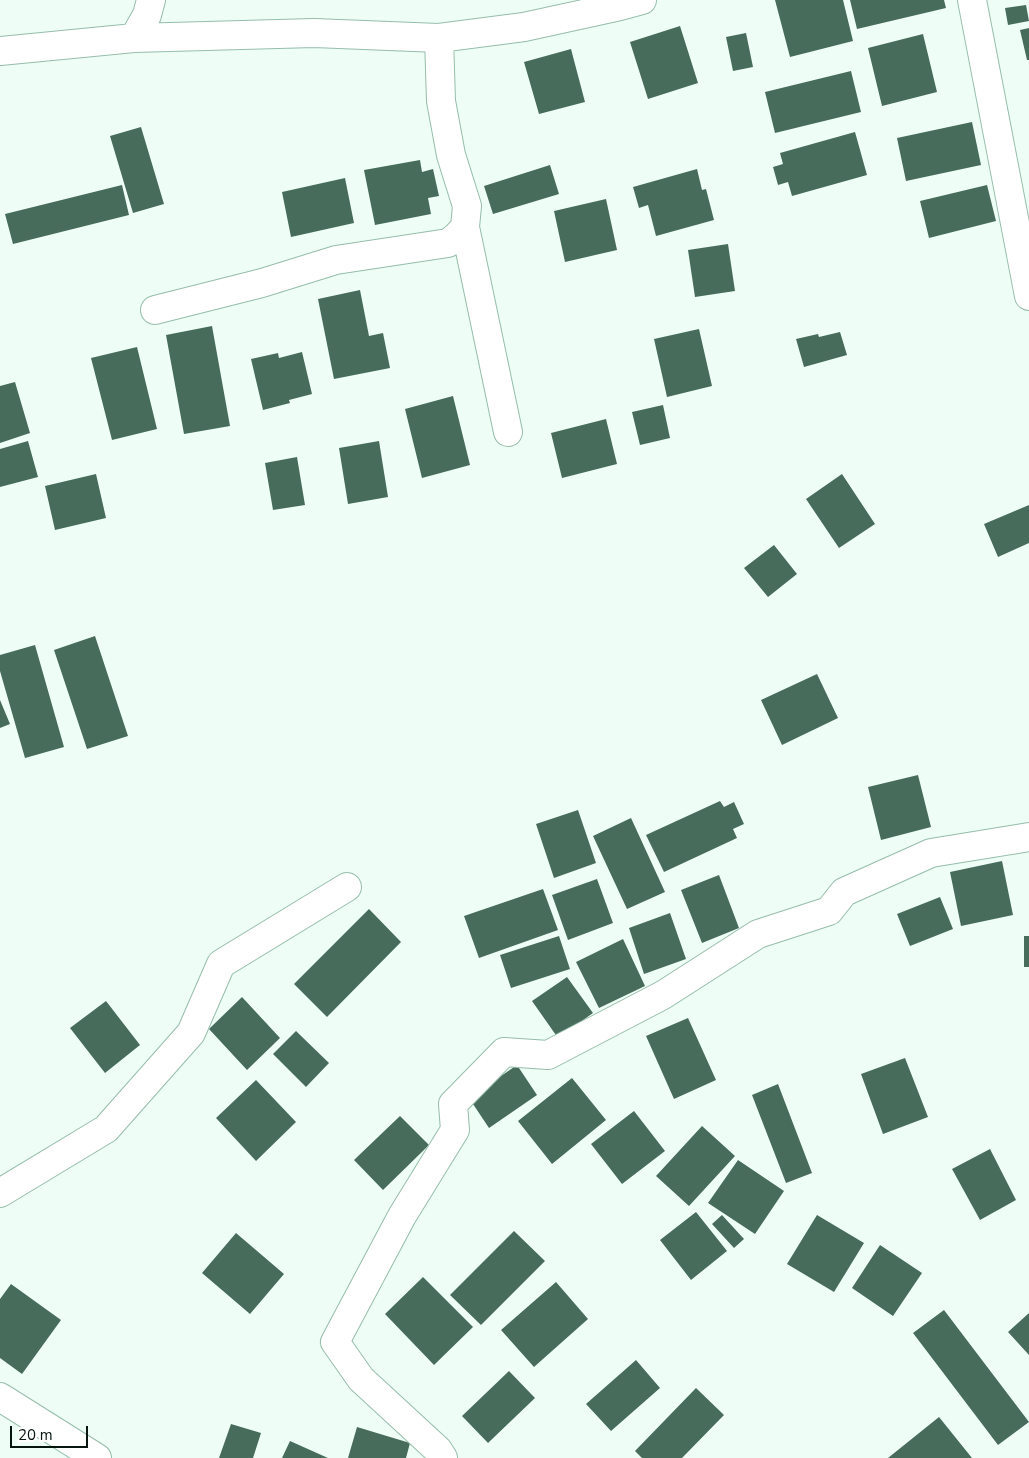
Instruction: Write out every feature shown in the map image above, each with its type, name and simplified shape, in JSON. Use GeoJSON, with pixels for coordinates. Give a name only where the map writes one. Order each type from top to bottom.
{"type":"FeatureCollection","features":[{"type":"Feature","properties":{"kind":"street"},"geometry":{"type":"LineString","coordinates":[[134,38],[147,15],[151,0]]}},
{"type":"Feature","properties":{"kind":"street"},"geometry":{"type":"LineString","coordinates":[[0,51],[134,38],[314,33],[439,38],[524,27],[642,0]]}},
{"type":"Feature","properties":{"kind":"street"},"geometry":{"type":"LineString","coordinates":[[972,0],[1029,296]]}},
{"type":"Feature","properties":{"kind":"street"},"geometry":{"type":"LineString","coordinates":[[439,38],[441,100],[451,155],[467,206],[465,227],[508,432]]}},
{"type":"Feature","properties":{"kind":"street"},"geometry":{"type":"LineString","coordinates":[[155,310],[262,283],[336,260],[448,243],[465,227]]}},
{"type":"Feature","properties":{"kind":"street"},"geometry":{"type":"LineString","coordinates":[[443,1458],[438,1450],[361,1379],[335,1342],[402,1216],[455,1130],[453,1104],[504,1052],[548,1055],[663,994],[758,934],[829,910],[844,892],[931,853],[1029,836]]}},
{"type":"Feature","properties":{"kind":"street"},"geometry":{"type":"LineString","coordinates":[[0,1193],[106,1129],[191,1033],[221,964],[346,887]]}},
{"type":"Feature","properties":{"kind":"street"},"geometry":{"type":"LineString","coordinates":[[0,1397],[97,1458]]}},
{"type":"Feature","properties":{"kind":"building"},"geometry":{"type":"Polygon","coordinates":[[[775,0],[843,0],[853,41],[790,57],[775,0]]]}},
{"type":"Feature","properties":{"kind":"building"},"geometry":{"type":"Polygon","coordinates":[[[850,0],[944,0],[946,8],[857,29],[850,0]]]}},
{"type":"Feature","properties":{"kind":"building"},"geometry":{"type":"Polygon","coordinates":[[[1026,5],[1029,21],[1008,25],[1005,8],[1026,5]]]}},
{"type":"Feature","properties":{"kind":"building"},"geometry":{"type":"Polygon","coordinates":[[[680,26],[698,83],[648,99],[630,42],[680,26]]]}},
{"type":"Feature","properties":{"kind":"building"},"geometry":{"type":"Polygon","coordinates":[[[1029,28],[1029,60],[1027,60],[1020,30],[1029,28]]]}},
{"type":"Feature","properties":{"kind":"building"},"geometry":{"type":"Polygon","coordinates":[[[746,33],[753,67],[733,71],[726,37],[746,33]]]}},
{"type":"Feature","properties":{"kind":"building"},"geometry":{"type":"Polygon","coordinates":[[[923,34],[937,92],[882,106],[868,48],[923,34]]]}},
{"type":"Feature","properties":{"kind":"building"},"geometry":{"type":"Polygon","coordinates":[[[571,49],[585,102],[539,114],[524,62],[571,49]]]}},
{"type":"Feature","properties":{"kind":"building"},"geometry":{"type":"Polygon","coordinates":[[[851,71],[861,112],[775,133],[765,92],[851,71]]]}},
{"type":"Feature","properties":{"kind":"building"},"geometry":{"type":"Polygon","coordinates":[[[972,122],[981,165],[906,181],[897,138],[972,122]]]}},
{"type":"Feature","properties":{"kind":"building"},"geometry":{"type":"Polygon","coordinates":[[[141,127],[164,204],[133,213],[110,136],[141,127]]]}},
{"type":"Feature","properties":{"kind":"building"},"geometry":{"type":"Polygon","coordinates":[[[855,132],[867,175],[792,196],[788,182],[778,185],[773,167],[783,164],[780,153],[855,132]]]}},
{"type":"Feature","properties":{"kind":"building"},"geometry":{"type":"Polygon","coordinates":[[[420,160],[422,172],[433,169],[439,196],[428,198],[431,214],[375,225],[364,170],[420,160]]]}},
{"type":"Feature","properties":{"kind":"building"},"geometry":{"type":"Polygon","coordinates":[[[550,165],[559,194],[493,214],[484,186],[550,165]]]}},
{"type":"Feature","properties":{"kind":"building"},"geometry":{"type":"Polygon","coordinates":[[[697,169],[702,190],[706,189],[714,220],[656,236],[648,205],[639,208],[633,187],[697,169]]]}},
{"type":"Feature","properties":{"kind":"building"},"geometry":{"type":"Polygon","coordinates":[[[345,178],[354,223],[291,237],[282,192],[345,178]]]}},
{"type":"Feature","properties":{"kind":"building"},"geometry":{"type":"Polygon","coordinates":[[[122,185],[129,215],[13,244],[5,214],[122,185]]]}},
{"type":"Feature","properties":{"kind":"building"},"geometry":{"type":"Polygon","coordinates":[[[987,185],[996,221],[929,238],[920,201],[987,185]]]}},
{"type":"Feature","properties":{"kind":"building"},"geometry":{"type":"Polygon","coordinates":[[[606,199],[617,250],[565,262],[554,211],[606,199]]]}},
{"type":"Feature","properties":{"kind":"building"},"geometry":{"type":"Polygon","coordinates":[[[728,244],[735,291],[695,297],[688,250],[728,244]]]}},
{"type":"Feature","properties":{"kind":"building"},"geometry":{"type":"Polygon","coordinates":[[[360,290],[369,336],[383,333],[390,368],[334,379],[318,299],[360,290]]]}},
{"type":"Feature","properties":{"kind":"building"},"geometry":{"type":"Polygon","coordinates":[[[212,326],[230,426],[184,434],[166,335],[212,326]]]}},
{"type":"Feature","properties":{"kind":"building"},"geometry":{"type":"Polygon","coordinates":[[[699,329],[712,386],[667,397],[654,339],[699,329]]]}},
{"type":"Feature","properties":{"kind":"building"},"geometry":{"type":"Polygon","coordinates":[[[840,332],[847,355],[804,367],[796,339],[818,334],[819,337],[840,332]]]}},
{"type":"Feature","properties":{"kind":"building"},"geometry":{"type":"Polygon","coordinates":[[[137,347],[157,429],[112,440],[91,358],[137,347]]]}},
{"type":"Feature","properties":{"kind":"building"},"geometry":{"type":"Polygon","coordinates":[[[302,352],[312,394],[289,400],[290,403],[263,410],[251,359],[278,353],[279,358],[302,352]]]}},
{"type":"Feature","properties":{"kind":"building"},"geometry":{"type":"Polygon","coordinates":[[[15,382],[30,433],[0,443],[0,386],[15,382]]]}},
{"type":"Feature","properties":{"kind":"building"},"geometry":{"type":"Polygon","coordinates":[[[453,396],[470,465],[422,478],[405,409],[453,396]]]}},
{"type":"Feature","properties":{"kind":"building"},"geometry":{"type":"Polygon","coordinates":[[[663,405],[670,438],[640,445],[632,412],[663,405]]]}},
{"type":"Feature","properties":{"kind":"building"},"geometry":{"type":"Polygon","coordinates":[[[606,419],[617,464],[562,478],[551,433],[606,419]]]}},
{"type":"Feature","properties":{"kind":"building"},"geometry":{"type":"Polygon","coordinates":[[[28,441],[38,477],[0,487],[0,449],[28,441]]]}},
{"type":"Feature","properties":{"kind":"building"},"geometry":{"type":"Polygon","coordinates":[[[379,441],[388,497],[348,504],[339,448],[379,441]]]}},
{"type":"Feature","properties":{"kind":"building"},"geometry":{"type":"Polygon","coordinates":[[[297,457],[305,505],[273,510],[265,463],[297,457]]]}},
{"type":"Feature","properties":{"kind":"building"},"geometry":{"type":"Polygon","coordinates":[[[96,474],[106,518],[55,530],[45,486],[96,474]]]}},
{"type":"Feature","properties":{"kind":"building"},"geometry":{"type":"Polygon","coordinates":[[[842,474],[875,524],[839,548],[806,499],[842,474]]]}},
{"type":"Feature","properties":{"kind":"building"},"geometry":{"type":"Polygon","coordinates":[[[1029,505],[1029,543],[998,557],[984,524],[1029,505]]]}},
{"type":"Feature","properties":{"kind":"building"},"geometry":{"type":"Polygon","coordinates":[[[774,545],[797,574],[768,597],[744,568],[774,545]]]}},
{"type":"Feature","properties":{"kind":"building"},"geometry":{"type":"Polygon","coordinates":[[[95,636],[128,736],[87,749],[54,650],[95,636]]]}},
{"type":"Feature","properties":{"kind":"building"},"geometry":{"type":"Polygon","coordinates":[[[35,645],[64,747],[25,758],[0,671],[0,655],[35,645]]]}},
{"type":"Feature","properties":{"kind":"building"},"geometry":{"type":"Polygon","coordinates":[[[817,674],[838,718],[782,745],[761,700],[817,674]]]}},
{"type":"Feature","properties":{"kind":"building"},"geometry":{"type":"Polygon","coordinates":[[[0,700],[10,724],[0,728],[0,700]]]}},
{"type":"Feature","properties":{"kind":"building"},"geometry":{"type":"Polygon","coordinates":[[[918,775],[931,827],[881,840],[868,787],[918,775]]]}},
{"type":"Feature","properties":{"kind":"building"},"geometry":{"type":"Polygon","coordinates":[[[720,801],[724,807],[734,802],[744,824],[733,829],[737,838],[664,872],[646,835],[720,801]]]}},
{"type":"Feature","properties":{"kind":"building"},"geometry":{"type":"Polygon","coordinates":[[[578,810],[596,863],[554,878],[536,824],[578,810]]]}},
{"type":"Feature","properties":{"kind":"building"},"geometry":{"type":"Polygon","coordinates":[[[631,818],[665,892],[627,909],[593,836],[631,818]]]}},
{"type":"Feature","properties":{"kind":"building"},"geometry":{"type":"Polygon","coordinates":[[[1002,861],[1013,915],[961,926],[950,872],[1002,861]]]}},
{"type":"Feature","properties":{"kind":"building"},"geometry":{"type":"Polygon","coordinates":[[[719,875],[739,928],[702,943],[681,890],[719,875]]]}},
{"type":"Feature","properties":{"kind":"building"},"geometry":{"type":"Polygon","coordinates":[[[597,879],[613,923],[568,940],[552,895],[597,879]]]}},
{"type":"Feature","properties":{"kind":"building"},"geometry":{"type":"Polygon","coordinates":[[[543,889],[558,930],[479,958],[464,916],[543,889]]]}},
{"type":"Feature","properties":{"kind":"building"},"geometry":{"type":"Polygon","coordinates":[[[940,897],[953,929],[910,946],[897,914],[940,897]]]}},
{"type":"Feature","properties":{"kind":"building"},"geometry":{"type":"Polygon","coordinates":[[[369,909],[401,942],[327,1017],[294,984],[369,909]]]}},
{"type":"Feature","properties":{"kind":"building"},"geometry":{"type":"Polygon","coordinates":[[[670,913],[686,959],[644,974],[629,928],[670,913]]]}},
{"type":"Feature","properties":{"kind":"building"},"geometry":{"type":"Polygon","coordinates":[[[559,936],[570,969],[511,988],[500,955],[559,936]]]}},
{"type":"Feature","properties":{"kind":"building"},"geometry":{"type":"Polygon","coordinates":[[[1024,936],[1029,936],[1029,967],[1024,967],[1024,936]]]}},
{"type":"Feature","properties":{"kind":"building"},"geometry":{"type":"Polygon","coordinates":[[[623,939],[645,986],[599,1008],[576,962],[623,939]]]}},
{"type":"Feature","properties":{"kind":"building"},"geometry":{"type":"Polygon","coordinates":[[[567,977],[593,1013],[558,1038],[532,1001],[567,977]]]}},
{"type":"Feature","properties":{"kind":"building"},"geometry":{"type":"Polygon","coordinates":[[[242,997],[280,1038],[247,1070],[209,1029],[242,997]]]}},
{"type":"Feature","properties":{"kind":"building"},"geometry":{"type":"Polygon","coordinates":[[[106,1001],[140,1045],[105,1073],[70,1028],[106,1001]]]}},
{"type":"Feature","properties":{"kind":"building"},"geometry":{"type":"Polygon","coordinates":[[[688,1018],[716,1080],[674,1099],[646,1036],[688,1018]]]}},
{"type":"Feature","properties":{"kind":"building"},"geometry":{"type":"Polygon","coordinates":[[[296,1031],[329,1063],[306,1087],[273,1054],[296,1031]]]}},
{"type":"Feature","properties":{"kind":"building"},"geometry":{"type":"Polygon","coordinates":[[[905,1058],[928,1117],[883,1134],[861,1074],[905,1058]]]}},
{"type":"Feature","properties":{"kind":"building"},"geometry":{"type":"Polygon","coordinates":[[[517,1065],[537,1095],[489,1128],[469,1098],[517,1065]]]}},
{"type":"Feature","properties":{"kind":"building"},"geometry":{"type":"Polygon","coordinates":[[[572,1078],[606,1120],[552,1164],[518,1121],[572,1078]]]}},
{"type":"Feature","properties":{"kind":"building"},"geometry":{"type":"Polygon","coordinates":[[[256,1080],[296,1122],[256,1161],[216,1118],[256,1080]]]}},
{"type":"Feature","properties":{"kind":"building"},"geometry":{"type":"Polygon","coordinates":[[[778,1084],[812,1173],[786,1183],[752,1095],[778,1084]]]}},
{"type":"Feature","properties":{"kind":"building"},"geometry":{"type":"Polygon","coordinates":[[[634,1111],[665,1151],[622,1184],[591,1144],[634,1111]]]}},
{"type":"Feature","properties":{"kind":"building"},"geometry":{"type":"Polygon","coordinates":[[[400,1116],[429,1145],[383,1190],[354,1160],[400,1116]]]}},
{"type":"Feature","properties":{"kind":"building"},"geometry":{"type":"Polygon","coordinates":[[[702,1126],[735,1156],[689,1206],[656,1176],[702,1126]]]}},
{"type":"Feature","properties":{"kind":"building"},"geometry":{"type":"Polygon","coordinates":[[[990,1149],[1016,1200],[980,1220],[952,1169],[990,1149]]]}},
{"type":"Feature","properties":{"kind":"building"},"geometry":{"type":"Polygon","coordinates":[[[738,1160],[784,1191],[755,1234],[708,1203],[738,1160]]]}},
{"type":"Feature","properties":{"kind":"building"},"geometry":{"type":"Polygon","coordinates":[[[696,1212],[727,1251],[691,1280],[660,1240],[696,1212]]]}},
{"type":"Feature","properties":{"kind":"building"},"geometry":{"type":"Polygon","coordinates":[[[722,1215],[744,1239],[734,1248],[712,1224],[722,1215]]]}},
{"type":"Feature","properties":{"kind":"building"},"geometry":{"type":"Polygon","coordinates":[[[817,1215],[864,1243],[834,1292],[787,1264],[817,1215]]]}},
{"type":"Feature","properties":{"kind":"building"},"geometry":{"type":"Polygon","coordinates":[[[514,1231],[545,1261],[481,1325],[450,1295],[514,1231]]]}},
{"type":"Feature","properties":{"kind":"building"},"geometry":{"type":"Polygon","coordinates":[[[236,1233],[284,1274],[250,1314],[202,1273],[236,1233]]]}},
{"type":"Feature","properties":{"kind":"building"},"geometry":{"type":"Polygon","coordinates":[[[880,1245],[922,1273],[893,1316],[852,1288],[880,1245]]]}},
{"type":"Feature","properties":{"kind":"building"},"geometry":{"type":"Polygon","coordinates":[[[423,1277],[473,1327],[434,1365],[385,1314],[423,1277]]]}},
{"type":"Feature","properties":{"kind":"building"},"geometry":{"type":"Polygon","coordinates":[[[556,1282],[588,1319],[534,1367],[501,1330],[556,1282]]]}},
{"type":"Feature","properties":{"kind":"building"},"geometry":{"type":"Polygon","coordinates":[[[11,1284],[61,1320],[22,1374],[0,1358],[0,1299],[11,1284]]]}},
{"type":"Feature","properties":{"kind":"building"},"geometry":{"type":"Polygon","coordinates":[[[944,1310],[1029,1422],[998,1445],[913,1333],[944,1310]]]}},
{"type":"Feature","properties":{"kind":"building"},"geometry":{"type":"Polygon","coordinates":[[[1029,1313],[1029,1355],[1008,1332],[1029,1313]]]}},
{"type":"Feature","properties":{"kind":"building"},"geometry":{"type":"Polygon","coordinates":[[[636,1360],[660,1388],[611,1431],[586,1404],[636,1360]]]}},
{"type":"Feature","properties":{"kind":"building"},"geometry":{"type":"Polygon","coordinates":[[[509,1371],[535,1398],[488,1443],[462,1416],[509,1371]]]}},
{"type":"Feature","properties":{"kind":"building"},"geometry":{"type":"Polygon","coordinates":[[[696,1388],[724,1415],[682,1458],[642,1458],[635,1451],[696,1388]]]}},
{"type":"Feature","properties":{"kind":"building"},"geometry":{"type":"Polygon","coordinates":[[[939,1417],[972,1458],[888,1458],[939,1417]]]}},
{"type":"Feature","properties":{"kind":"building"},"geometry":{"type":"Polygon","coordinates":[[[231,1424],[261,1433],[253,1458],[219,1458],[231,1424]]]}},
{"type":"Feature","properties":{"kind":"building"},"geometry":{"type":"Polygon","coordinates":[[[357,1427],[410,1443],[406,1458],[348,1458],[357,1427]]]}},
{"type":"Feature","properties":{"kind":"building"},"geometry":{"type":"Polygon","coordinates":[[[290,1441],[328,1458],[282,1458],[290,1441]]]}}]}
